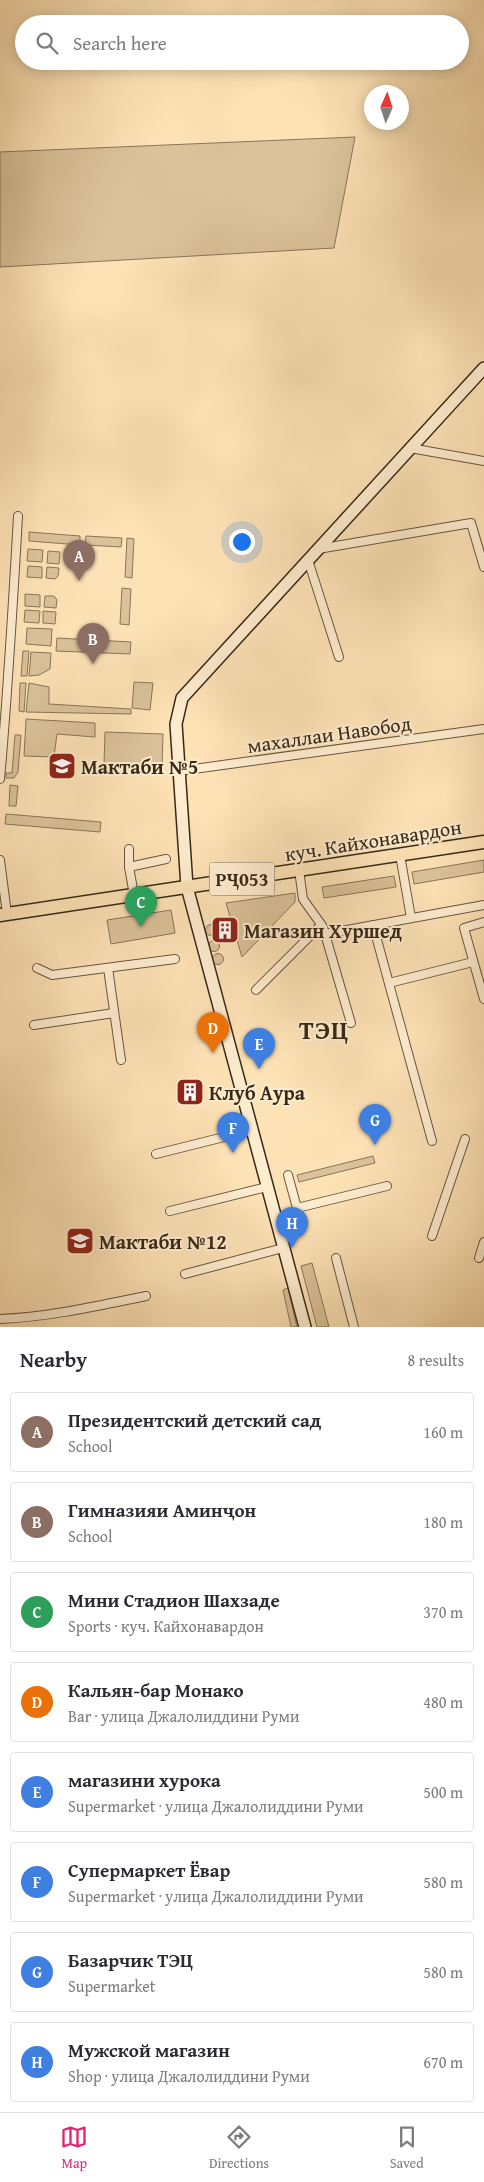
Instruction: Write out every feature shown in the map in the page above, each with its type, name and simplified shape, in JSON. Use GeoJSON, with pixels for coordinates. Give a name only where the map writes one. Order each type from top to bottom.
{"type":"FeatureCollection","features":[{"type":"Feature","properties":{"kind":"main road","name":"куч. Кайхонавардон"},"geometry":{"type":"LineString","coordinates":[[3,914],[484,842]]}},
{"type":"Feature","properties":{"kind":"street"},"geometry":{"type":"LineString","coordinates":[[305,1327],[187,887],[176,724],[182,698],[483,370]]}},
{"type":"Feature","properties":{"kind":"street"},"geometry":{"type":"LineString","coordinates":[[410,448],[484,461]]}},
{"type":"Feature","properties":{"kind":"street"},"geometry":{"type":"LineString","coordinates":[[0,778],[18,516]]}},
{"type":"Feature","properties":{"kind":"street"},"geometry":{"type":"LineString","coordinates":[[318,549],[471,523],[484,567]]}},
{"type":"Feature","properties":{"kind":"street"},"geometry":{"type":"LineString","coordinates":[[308,560],[339,657]]}},
{"type":"Feature","properties":{"kind":"street","name":"махаллаи Навобод"},"geometry":{"type":"LineString","coordinates":[[179,771],[484,729]]}},
{"type":"Feature","properties":{"kind":"street"},"geometry":{"type":"LineString","coordinates":[[129,850],[129,867],[134,895]]}},
{"type":"Feature","properties":{"kind":"street"},"geometry":{"type":"LineString","coordinates":[[400,854],[411,918]]}},
{"type":"Feature","properties":{"kind":"street"},"geometry":{"type":"LineString","coordinates":[[129,867],[166,859]]}},
{"type":"Feature","properties":{"kind":"street"},"geometry":{"type":"LineString","coordinates":[[0,860],[3,914]]}},
{"type":"Feature","properties":{"kind":"street"},"geometry":{"type":"LineString","coordinates":[[299,870],[303,900],[322,924],[351,1023]]}},
{"type":"Feature","properties":{"kind":"street"},"geometry":{"type":"LineString","coordinates":[[325,934],[484,905]]}},
{"type":"Feature","properties":{"kind":"street"},"geometry":{"type":"LineString","coordinates":[[484,922],[464,928],[484,999]]}},
{"type":"Feature","properties":{"kind":"street"},"geometry":{"type":"LineString","coordinates":[[256,990],[322,924]]}},
{"type":"Feature","properties":{"kind":"street"},"geometry":{"type":"LineString","coordinates":[[373,926],[432,1141]]}},
{"type":"Feature","properties":{"kind":"street"},"geometry":{"type":"LineString","coordinates":[[37,968],[52,975],[175,960]]}},
{"type":"Feature","properties":{"kind":"street"},"geometry":{"type":"LineString","coordinates":[[388,983],[474,962]]}},
{"type":"Feature","properties":{"kind":"street"},"geometry":{"type":"LineString","coordinates":[[108,968],[121,1060]]}},
{"type":"Feature","properties":{"kind":"street"},"geometry":{"type":"LineString","coordinates":[[34,1024],[114,1013]]}},
{"type":"Feature","properties":{"kind":"street"},"geometry":{"type":"LineString","coordinates":[[156,1154],[252,1130]]}},
{"type":"Feature","properties":{"kind":"street"},"geometry":{"type":"LineString","coordinates":[[432,1236],[465,1139]]}},
{"type":"Feature","properties":{"kind":"street"},"geometry":{"type":"LineString","coordinates":[[288,1175],[297,1208],[387,1186]]}},
{"type":"Feature","properties":{"kind":"street"},"geometry":{"type":"LineString","coordinates":[[170,1211],[267,1187]]}},
{"type":"Feature","properties":{"kind":"street"},"geometry":{"type":"LineString","coordinates":[[480,1258],[484,1242]]}},
{"type":"Feature","properties":{"kind":"street"},"geometry":{"type":"LineString","coordinates":[[185,1274],[284,1248]]}},
{"type":"Feature","properties":{"kind":"street"},"geometry":{"type":"LineString","coordinates":[[336,1258],[354,1327]]}},
{"type":"Feature","properties":{"kind":"street"},"geometry":{"type":"LineString","coordinates":[[0,1319],[22,1318],[83,1309],[146,1296]]}},
{"type":"Feature","properties":{"kind":"shaded area"},"geometry":{"type":"Polygon","coordinates":[[[355,137],[334,248],[0,267],[0,152],[355,137]]]}},
{"type":"Feature","properties":{"kind":"shaded area"},"geometry":{"type":"Polygon","coordinates":[[[29,532],[80,536],[80,545],[29,541],[29,532]]]}},
{"type":"Feature","properties":{"kind":"shaded area"},"geometry":{"type":"Polygon","coordinates":[[[86,536],[122,538],[121,547],[85,545],[86,536]]]}},
{"type":"Feature","properties":{"kind":"shaded area"},"geometry":{"type":"Polygon","coordinates":[[[127,538],[134,539],[132,578],[125,577],[127,538]]]}},
{"type":"Feature","properties":{"kind":"shaded area"},"geometry":{"type":"Polygon","coordinates":[[[28,549],[43,550],[42,562],[27,561],[28,549]]]}},
{"type":"Feature","properties":{"kind":"shaded area"},"geometry":{"type":"Polygon","coordinates":[[[48,551],[60,552],[59,564],[47,563],[48,551]]]}},
{"type":"Feature","properties":{"kind":"shaded area"},"geometry":{"type":"Polygon","coordinates":[[[28,566],[42,567],[42,578],[27,577],[28,566]]]}},
{"type":"Feature","properties":{"kind":"shaded area"},"geometry":{"type":"Polygon","coordinates":[[[47,567],[59,568],[58,576],[55,579],[46,578],[47,567]]]}},
{"type":"Feature","properties":{"kind":"shaded area"},"geometry":{"type":"Polygon","coordinates":[[[122,588],[131,589],[129,625],[120,624],[122,588]]]}},
{"type":"Feature","properties":{"kind":"shaded area"},"geometry":{"type":"Polygon","coordinates":[[[25,594],[40,595],[40,607],[25,606],[25,594]]]}},
{"type":"Feature","properties":{"kind":"shaded area"},"geometry":{"type":"Polygon","coordinates":[[[45,596],[54,596],[57,600],[56,608],[44,607],[45,596]]]}},
{"type":"Feature","properties":{"kind":"shaded area"},"geometry":{"type":"Polygon","coordinates":[[[25,610],[40,611],[39,623],[24,622],[25,610]]]}},
{"type":"Feature","properties":{"kind":"shaded area"},"geometry":{"type":"Polygon","coordinates":[[[43,611],[56,612],[55,624],[43,623],[43,611]]]}},
{"type":"Feature","properties":{"kind":"shaded area"},"geometry":{"type":"Polygon","coordinates":[[[27,628],[52,629],[51,646],[26,644],[27,628]]]}},
{"type":"Feature","properties":{"kind":"shaded area"},"geometry":{"type":"Polygon","coordinates":[[[57,638],[131,642],[130,654],[56,651],[57,638]]]}},
{"type":"Feature","properties":{"kind":"shaded area"},"geometry":{"type":"Polygon","coordinates":[[[23,651],[29,651],[27,676],[21,676],[23,651]]]}},
{"type":"Feature","properties":{"kind":"shaded area"},"geometry":{"type":"Polygon","coordinates":[[[31,652],[51,653],[50,669],[39,675],[29,676],[31,652]]]}},
{"type":"Feature","properties":{"kind":"shaded area"},"geometry":{"type":"Polygon","coordinates":[[[134,682],[153,683],[150,710],[132,708],[134,682]]]}},
{"type":"Feature","properties":{"kind":"shaded area"},"geometry":{"type":"Polygon","coordinates":[[[20,683],[26,683],[24,712],[19,711],[20,683]]]}},
{"type":"Feature","properties":{"kind":"shaded area"},"geometry":{"type":"Polygon","coordinates":[[[29,683],[49,687],[49,704],[131,709],[131,714],[26,712],[29,683]]]}},
{"type":"Feature","properties":{"kind":"shaded area"},"geometry":{"type":"Polygon","coordinates":[[[26,719],[95,723],[95,737],[57,734],[54,757],[24,756],[26,719]]]}},
{"type":"Feature","properties":{"kind":"shaded area"},"geometry":{"type":"Polygon","coordinates":[[[105,732],[163,734],[162,766],[104,765],[105,732]]]}},
{"type":"Feature","properties":{"kind":"shaded area"},"geometry":{"type":"Polygon","coordinates":[[[15,735],[21,735],[18,772],[14,778],[6,778],[6,773],[12,773],[15,735]]]}},
{"type":"Feature","properties":{"kind":"shaded area"},"geometry":{"type":"Polygon","coordinates":[[[10,785],[18,786],[16,806],[9,806],[10,785]]]}},
{"type":"Feature","properties":{"kind":"shaded area"},"geometry":{"type":"Polygon","coordinates":[[[6,814],[101,822],[100,832],[5,824],[6,814]]]}},
{"type":"Feature","properties":{"kind":"shaded area"},"geometry":{"type":"Polygon","coordinates":[[[484,860],[484,872],[414,884],[412,872],[484,860]]]}},
{"type":"Feature","properties":{"kind":"shaded area"},"geometry":{"type":"Polygon","coordinates":[[[394,876],[396,887],[324,898],[322,887],[394,876]]]}},
{"type":"Feature","properties":{"kind":"shaded area"},"geometry":{"type":"Polygon","coordinates":[[[295,893],[295,902],[242,957],[226,903],[295,893]]]}},
{"type":"Feature","properties":{"kind":"shaded area"},"geometry":{"type":"Polygon","coordinates":[[[171,910],[175,933],[111,944],[107,920],[171,910]]]}},
{"type":"Feature","properties":{"kind":"shaded area"},"geometry":{"type":"Polygon","coordinates":[[[211,924],[217,930],[211,936],[205,930],[211,924]]]}},
{"type":"Feature","properties":{"kind":"shaded area"},"geometry":{"type":"Polygon","coordinates":[[[214,940],[220,946],[214,952],[208,946],[214,940]]]}},
{"type":"Feature","properties":{"kind":"shaded area"},"geometry":{"type":"Polygon","coordinates":[[[218,953],[224,959],[218,965],[212,959],[218,953]]]}},
{"type":"Feature","properties":{"kind":"shaded area"},"geometry":{"type":"Polygon","coordinates":[[[373,1156],[375,1163],[299,1182],[297,1175],[373,1156]]]}},
{"type":"Feature","properties":{"kind":"shaded area"},"geometry":{"type":"Polygon","coordinates":[[[312,1263],[329,1327],[317,1327],[301,1266],[312,1263]]]}},
{"type":"Feature","properties":{"kind":"shaded area"},"geometry":{"type":"Polygon","coordinates":[[[288,1288],[297,1327],[291,1327],[283,1290],[288,1288]]]}},
{"type":"Feature","properties":{"kind":"place","name":"Президентский детский сад"},"geometry":{"type":"Point","coordinates":[79,581]}},
{"type":"Feature","properties":{"kind":"place","name":"Гимназияи Аминҷон"},"geometry":{"type":"Point","coordinates":[93,664]}},
{"type":"Feature","properties":{"kind":"place","name":"Мактаби №5"},"geometry":{"type":"Point","coordinates":[62,766]}},
{"type":"Feature","properties":{"kind":"place","name":"Мини Стадион Шахзаде"},"geometry":{"type":"Point","coordinates":[141,927]}},
{"type":"Feature","properties":{"kind":"place","name":"Магазин Хуршед"},"geometry":{"type":"Point","coordinates":[225,930]}},
{"type":"Feature","properties":{"kind":"place","name":"Кальян-бар Монако"},"geometry":{"type":"Point","coordinates":[213,1053]}},
{"type":"Feature","properties":{"kind":"place","name":"магазини хурока"},"geometry":{"type":"Point","coordinates":[259,1069]}},
{"type":"Feature","properties":{"kind":"place","name":"Клуб Аура"},"geometry":{"type":"Point","coordinates":[190,1092]}},
{"type":"Feature","properties":{"kind":"place","name":"Базарчик ТЭЦ"},"geometry":{"type":"Point","coordinates":[375,1145]}},
{"type":"Feature","properties":{"kind":"place","name":"Супермаркет Ёвар"},"geometry":{"type":"Point","coordinates":[233,1153]}},
{"type":"Feature","properties":{"kind":"place","name":"Мактаби №12"},"geometry":{"type":"Point","coordinates":[80,1241]}},
{"type":"Feature","properties":{"kind":"place","name":"Мужской магазин"},"geometry":{"type":"Point","coordinates":[292,1248]}},
{"type":"Feature","properties":{"kind":"district","name":"ТЭЦ"},"geometry":{"type":"Point","coordinates":[324,1030]}}]}
